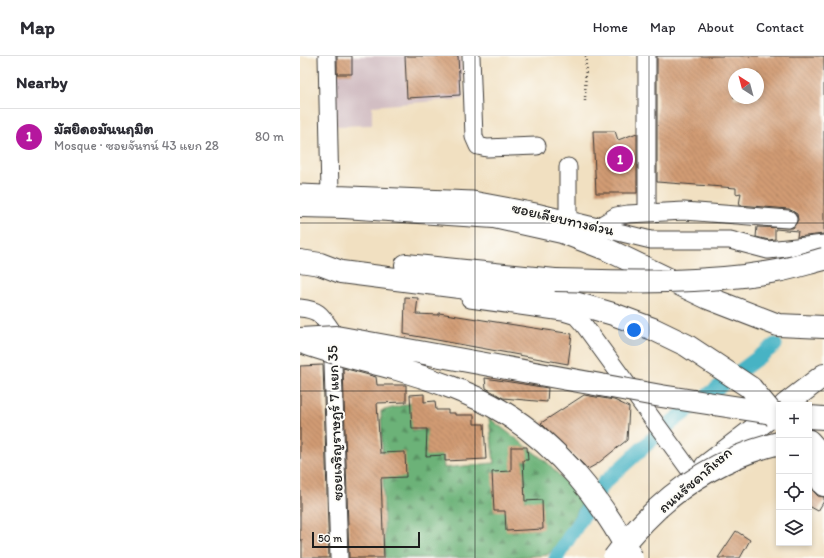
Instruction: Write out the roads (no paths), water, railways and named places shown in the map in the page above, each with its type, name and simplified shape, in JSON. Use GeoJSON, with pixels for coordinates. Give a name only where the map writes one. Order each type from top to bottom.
{"type":"FeatureCollection","features":[{"type":"Feature","properties":{"kind":"main road"},"geometry":{"type":"LineString","coordinates":[[300,206],[344,207],[494,217],[562,232],[606,249],[708,298],[778,325],[824,327]]}},
{"type":"Feature","properties":{"kind":"main road"},"geometry":{"type":"LineString","coordinates":[[310,263],[345,259],[555,280],[640,283],[708,280],[739,276],[777,271],[824,259]]}},
{"type":"Feature","properties":{"kind":"main road"},"geometry":{"type":"LineString","coordinates":[[310,263],[341,272],[568,301],[613,314],[653,329],[686,345],[751,388],[776,409]]}},
{"type":"Feature","properties":{"kind":"main road"},"geometry":{"type":"LineString","coordinates":[[300,340],[336,337],[654,394],[776,412]]}},
{"type":"Feature","properties":{"kind":"main road"},"geometry":{"type":"LineString","coordinates":[[300,340],[328,352],[398,370],[477,398],[502,411],[527,428],[557,454],[581,480],[603,509],[632,558]]}},
{"type":"Feature","properties":{"kind":"main road"},"geometry":{"type":"LineString","coordinates":[[789,402],[824,375]]}},
{"type":"Feature","properties":{"kind":"main road"},"geometry":{"type":"LineString","coordinates":[[751,388],[776,417]]}},
{"type":"Feature","properties":{"kind":"main road","name":"ถนนรัชดาภิเษก"},"geometry":{"type":"LineString","coordinates":[[618,558],[651,519],[694,476],[776,414]]}},
{"type":"Feature","properties":{"kind":"main road"},"geometry":{"type":"LineString","coordinates":[[812,417],[824,418]]}},
{"type":"Feature","properties":{"kind":"main road"},"geometry":{"type":"LineString","coordinates":[[812,439],[824,437]]}},
{"type":"Feature","properties":{"kind":"main road"},"geometry":{"type":"LineString","coordinates":[[614,558],[632,534],[652,512],[691,481],[735,457],[776,444]]}},
{"type":"Feature","properties":{"kind":"main road"},"geometry":{"type":"LineString","coordinates":[[812,444],[824,458]]}},
{"type":"Feature","properties":{"kind":"main road"},"geometry":{"type":"LineString","coordinates":[[812,466],[824,486]]}},
{"type":"Feature","properties":{"kind":"street"},"geometry":{"type":"LineString","coordinates":[[327,56],[330,193]]}},
{"type":"Feature","properties":{"kind":"street"},"geometry":{"type":"LineString","coordinates":[[471,56],[474,137],[478,146],[487,148],[537,146]]}},
{"type":"Feature","properties":{"kind":"street"},"geometry":{"type":"LineString","coordinates":[[647,56],[648,213]]}},
{"type":"Feature","properties":{"kind":"street"},"geometry":{"type":"LineString","coordinates":[[568,168],[568,220]]}},
{"type":"Feature","properties":{"kind":"street","name":"ซอยเลียบทางด่วน"},"geometry":{"type":"LineString","coordinates":[[300,193],[330,193],[473,200],[652,240],[730,240],[768,250],[824,244]]}},
{"type":"Feature","properties":{"kind":"street"},"geometry":{"type":"LineString","coordinates":[[598,227],[616,216],[684,211],[788,219]]}},
{"type":"Feature","properties":{"kind":"street"},"geometry":{"type":"LineString","coordinates":[[365,285],[563,312],[576,316],[694,476]]}},
{"type":"Feature","properties":{"kind":"street","name":"ซอยเจริญราษฎร์ 7 แยก 35"},"geometry":{"type":"LineString","coordinates":[[300,308],[314,309],[323,317],[332,331],[338,558]]}},
{"type":"Feature","properties":{"kind":"waterway"},"geometry":{"type":"LineString","coordinates":[[556,558],[604,483],[668,425],[775,345]]}},
{"type":"Feature","properties":{"kind":"place","name":"มัสยิดอมันนฤมิต"},"geometry":{"type":"Point","coordinates":[620,159]}}]}
